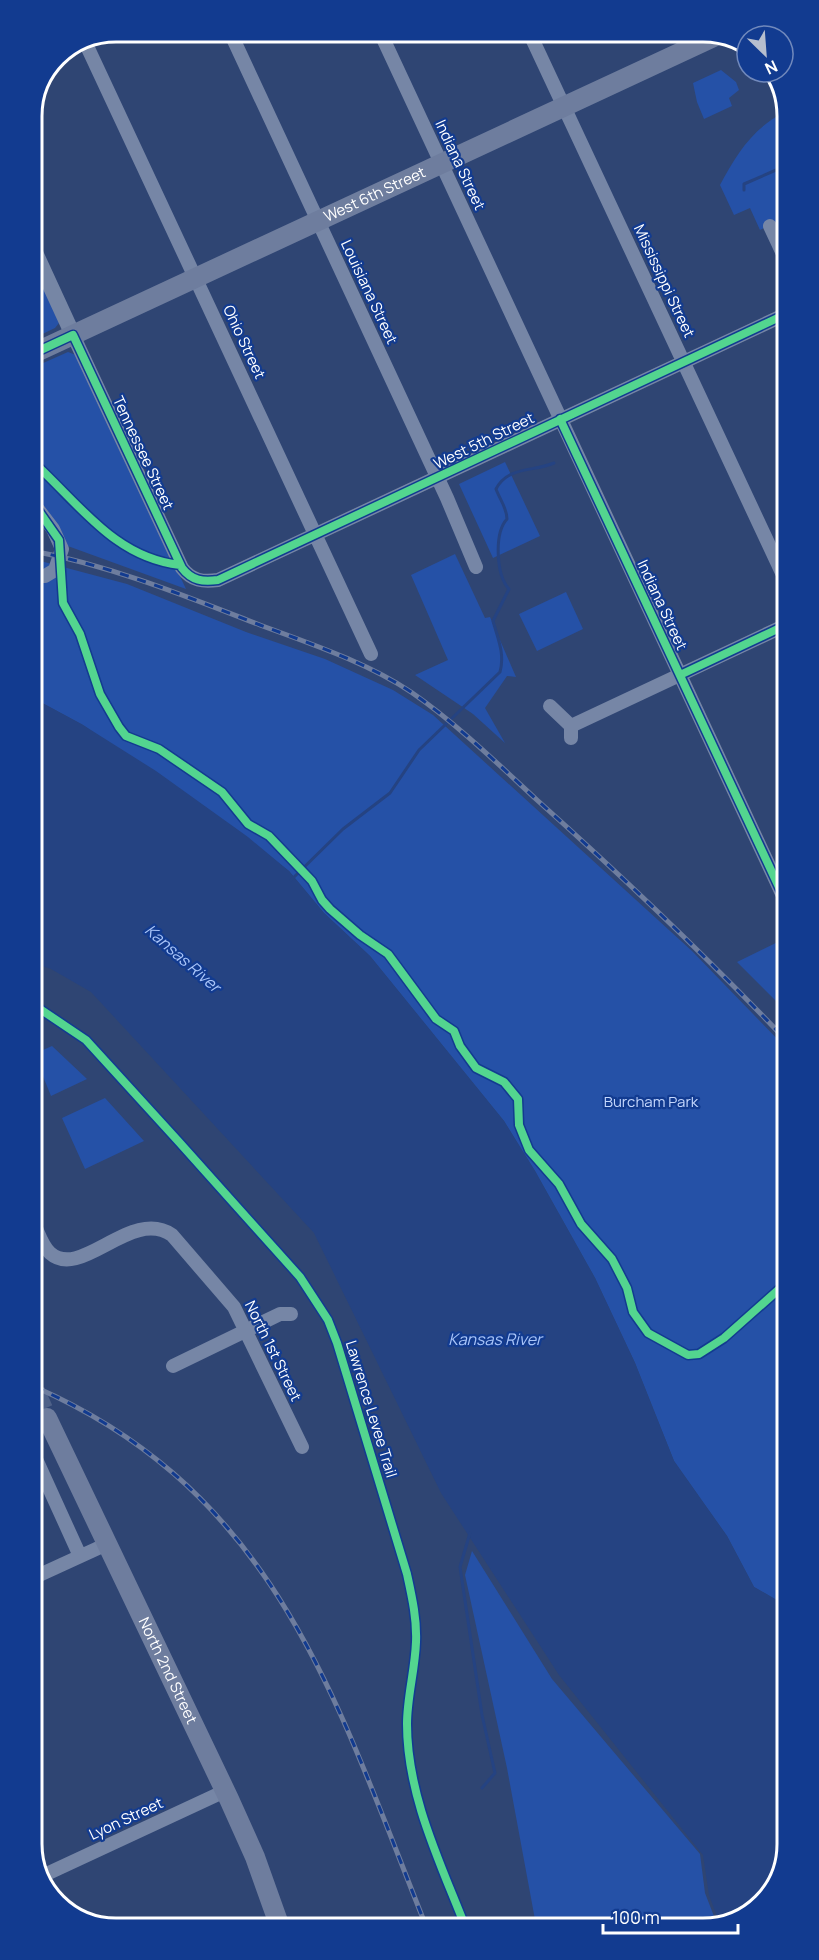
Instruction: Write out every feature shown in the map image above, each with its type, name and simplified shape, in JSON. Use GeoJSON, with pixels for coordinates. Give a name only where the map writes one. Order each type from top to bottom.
{"type":"FeatureCollection","features":[{"type":"Feature","properties":{"kind":"highway","name":"West 6th Street"},"geometry":{"type":"LineString","coordinates":[[42,349],[564,106],[679,42]]}},
{"type":"Feature","properties":{"kind":"highway","name":"North 2nd Street"},"geometry":{"type":"LineString","coordinates":[[47,1418],[225,1791],[255,1857],[277,1918]]}},
{"type":"Feature","properties":{"kind":"main road","name":"Tennessee Street"},"geometry":{"type":"LineString","coordinates":[[42,268],[73,335]]}},
{"type":"Feature","properties":{"kind":"street","name":"Louisiana Street"},"geometry":{"type":"LineString","coordinates":[[235,42],[438,477],[476,567]]}},
{"type":"Feature","properties":{"kind":"street","name":"Indiana Street"},"geometry":{"type":"LineString","coordinates":[[385,42],[777,883]]}},
{"type":"Feature","properties":{"kind":"street","name":"Mississippi Street"},"geometry":{"type":"LineString","coordinates":[[535,42],[777,562]]}},
{"type":"Feature","properties":{"kind":"street","name":"Ohio Street"},"geometry":{"type":"LineString","coordinates":[[88,48],[371,654]]}},
{"type":"Feature","properties":{"kind":"street"},"geometry":{"type":"LineString","coordinates":[[770,226],[777,241]]}},
{"type":"Feature","properties":{"kind":"street","name":"West 5th Street"},"geometry":{"type":"LineString","coordinates":[[193,579],[208,582],[218,580],[777,318]]}},
{"type":"Feature","properties":{"kind":"street","name":"Tennessee Street"},"geometry":{"type":"LineString","coordinates":[[73,335],[180,565],[193,579]]}},
{"type":"Feature","properties":{"kind":"street"},"geometry":{"type":"LineString","coordinates":[[42,514],[54,529],[62,549],[56,570],[42,576]]}},
{"type":"Feature","properties":{"kind":"street"},"geometry":{"type":"LineString","coordinates":[[550,705],[571,732],[681,675],[777,629]]}},
{"type":"Feature","properties":{"kind":"street","name":"North 1st Street"},"geometry":{"type":"LineString","coordinates":[[42,1241],[45,1247],[57,1258],[73,1259],[139,1229],[154,1227],[172,1235],[229,1299],[302,1447]]}},
{"type":"Feature","properties":{"kind":"street"},"geometry":{"type":"LineString","coordinates":[[172,1366],[280,1314],[291,1314]]}},
{"type":"Feature","properties":{"kind":"street"},"geometry":{"type":"LineString","coordinates":[[42,1472],[80,1556]]}},
{"type":"Feature","properties":{"kind":"street"},"geometry":{"type":"LineString","coordinates":[[42,1575],[107,1544]]}},
{"type":"Feature","properties":{"kind":"street","name":"Lyon Street"},"geometry":{"type":"LineString","coordinates":[[48,1873],[225,1791]]}},
{"type":"Feature","properties":{"kind":"green space"},"geometry":{"type":"Polygon","coordinates":[[[721,70],[735,81],[739,90],[729,98],[732,106],[704,119],[693,83],[721,70]]]}},
{"type":"Feature","properties":{"kind":"green space"},"geometry":{"type":"Polygon","coordinates":[[[777,116],[777,222],[760,230],[750,208],[734,215],[720,185],[746,144],[777,116]]]}},
{"type":"Feature","properties":{"kind":"green space"},"geometry":{"type":"Polygon","coordinates":[[[42,284],[59,323],[55,328],[42,334],[42,284]]]}},
{"type":"Feature","properties":{"kind":"green space"},"geometry":{"type":"Polygon","coordinates":[[[68,352],[76,355],[186,589],[65,545],[42,509],[42,364],[68,352]]]}},
{"type":"Feature","properties":{"kind":"green space"},"geometry":{"type":"Polygon","coordinates":[[[505,462],[540,536],[493,558],[459,484],[505,462]]]}},
{"type":"Feature","properties":{"kind":"green space"},"geometry":{"type":"Polygon","coordinates":[[[455,554],[485,618],[490,617],[516,677],[507,676],[485,708],[505,743],[473,714],[415,675],[448,660],[411,575],[455,554]]]}},
{"type":"Feature","properties":{"kind":"green space","name":"Burcham Park"},"geometry":{"type":"Polygon","coordinates":[[[42,561],[127,584],[246,632],[325,659],[393,690],[433,715],[692,951],[777,1039],[777,1600],[754,1587],[727,1536],[674,1461],[635,1363],[595,1278],[504,1121],[370,956],[324,913],[289,871],[83,725],[42,703],[42,561]]]}},
{"type":"Feature","properties":{"kind":"green space"},"geometry":{"type":"Polygon","coordinates":[[[566,592],[583,629],[537,651],[519,614],[566,592]]]}},
{"type":"Feature","properties":{"kind":"green space"},"geometry":{"type":"Polygon","coordinates":[[[777,942],[777,1002],[737,962],[777,942]]]}},
{"type":"Feature","properties":{"kind":"green space"},"geometry":{"type":"Polygon","coordinates":[[[52,1046],[87,1079],[51,1096],[42,1074],[42,1050],[52,1046]]]}},
{"type":"Feature","properties":{"kind":"green space"},"geometry":{"type":"Polygon","coordinates":[[[105,1098],[144,1141],[85,1169],[62,1118],[105,1098]]]}},
{"type":"Feature","properties":{"kind":"green space"},"geometry":{"type":"Polygon","coordinates":[[[472,1551],[552,1679],[700,1854],[705,1893],[714,1917],[535,1918],[507,1768],[465,1575],[472,1551]]]}},
{"type":"Feature","properties":{"kind":"water","name":"Kansas River"},"geometry":{"type":"Polygon","coordinates":[[[42,703],[83,725],[156,771],[248,837],[289,871],[324,913],[370,956],[504,1121],[595,1278],[635,1363],[674,1461],[727,1536],[754,1587],[777,1600],[777,1844],[771,1873],[759,1893],[748,1903],[717,1917],[709,1895],[703,1855],[559,1675],[441,1493],[314,1233],[91,992],[42,966],[42,703]]]}},
{"type":"Feature","properties":{"kind":"waterway"},"geometry":{"type":"LineString","coordinates":[[744,190],[744,184],[777,170]]}},
{"type":"Feature","properties":{"kind":"waterway"},"geometry":{"type":"LineString","coordinates":[[291,880],[343,829],[390,793],[419,750],[500,672],[501,653],[493,621],[509,589],[501,574],[498,554],[500,534],[507,515],[496,489],[507,476],[554,463]]}},
{"type":"Feature","properties":{"kind":"waterway"},"geometry":{"type":"LineString","coordinates":[[470,1533],[460,1567],[482,1715],[495,1773],[482,1788]]}},
{"type":"Feature","properties":{"kind":"tunnel"},"geometry":{"type":"LineString","coordinates":[[42,1407],[47,1418]]}},
{"type":"Feature","properties":{"kind":"railway"},"geometry":{"type":"LineString","coordinates":[[42,553],[120,573],[338,654],[394,681],[411,692],[476,744],[601,858],[695,947],[777,1031]]}},
{"type":"Feature","properties":{"kind":"railway"},"geometry":{"type":"LineString","coordinates":[[42,1391],[118,1431],[186,1484],[241,1545],[288,1612],[327,1685],[361,1762],[423,1918]]}},
{"type":"Feature","properties":{"kind":"cycle path"},"geometry":{"type":"LineString","coordinates":[[42,349],[73,335],[182,568],[194,578],[213,581],[777,318]]}},
{"type":"Feature","properties":{"kind":"cycle path"},"geometry":{"type":"LineString","coordinates":[[560,419],[777,883]]}},
{"type":"Feature","properties":{"kind":"cycle path"},"geometry":{"type":"LineString","coordinates":[[42,470],[98,526],[116,540],[136,552],[180,565]]}},
{"type":"Feature","properties":{"kind":"cycle path"},"geometry":{"type":"LineString","coordinates":[[42,516],[59,540],[63,603],[80,634],[100,694],[119,727],[126,736],[159,749],[222,792],[248,824],[269,836],[312,881],[322,900],[330,909],[360,935],[388,954],[436,1019],[454,1031],[460,1046],[476,1068],[504,1082],[518,1099],[519,1125],[529,1150],[559,1184],[581,1224],[612,1259],[627,1288],[633,1312],[648,1333],[688,1355],[699,1354],[724,1338],[777,1291]]}},
{"type":"Feature","properties":{"kind":"cycle path"},"geometry":{"type":"LineString","coordinates":[[680,675],[777,629]]}},
{"type":"Feature","properties":{"kind":"cycle path","name":"Lawrence Levee Trail"},"geometry":{"type":"LineString","coordinates":[[42,1010],[86,1040],[300,1277],[328,1320],[407,1574],[416,1633],[408,1704],[408,1750],[427,1828],[462,1918]]}}]}
